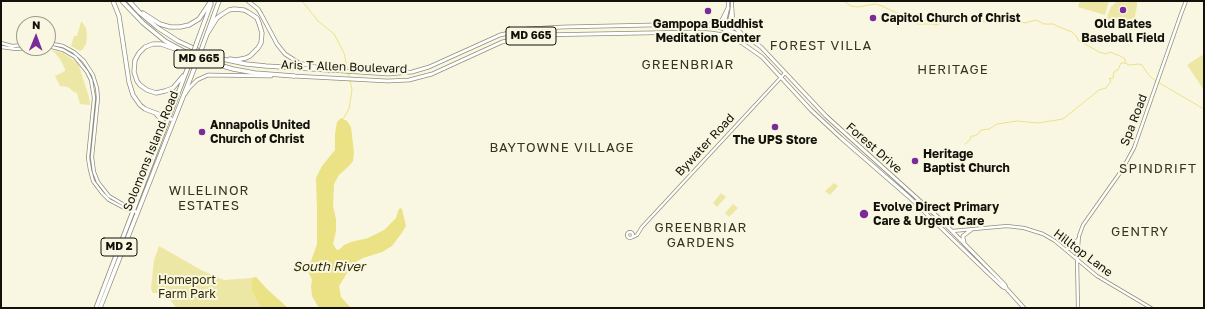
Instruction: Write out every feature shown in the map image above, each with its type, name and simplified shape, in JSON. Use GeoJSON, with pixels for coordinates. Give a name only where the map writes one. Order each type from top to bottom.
{"type":"FeatureCollection","features":[{"type":"Feature","properties":{"kind":"highway"},"geometry":{"type":"LineString","coordinates":[[113,1],[119,16],[129,82],[133,95],[145,109],[174,120]]}},
{"type":"Feature","properties":{"kind":"highway","name":"Aris T Allen Boulevard"},"geometry":{"type":"LineString","coordinates":[[122,1],[140,20],[170,44],[202,60],[233,69],[255,73],[294,76]]}},
{"type":"Feature","properties":{"kind":"highway"},"geometry":{"type":"LineString","coordinates":[[129,1],[155,21],[165,26],[175,27],[185,26],[194,22],[202,15],[211,1]]}},
{"type":"Feature","properties":{"kind":"highway","name":"Aris T Allen Boulevard"},"geometry":{"type":"LineString","coordinates":[[129,1],[144,16],[168,35],[214,56],[257,66],[330,70]]}},
{"type":"Feature","properties":{"kind":"highway","name":"Solomons Island Road"},"geometry":{"type":"LineString","coordinates":[[100,308],[211,1]]}},
{"type":"Feature","properties":{"kind":"highway","name":"Solomons Island Road"},"geometry":{"type":"LineString","coordinates":[[96,308],[135,211],[162,151],[219,1]]}},
{"type":"Feature","properties":{"kind":"highway"},"geometry":{"type":"LineString","coordinates":[[207,34],[221,15],[234,9],[244,10],[253,15],[261,28],[261,43],[250,56],[236,60],[214,56]]}},
{"type":"Feature","properties":{"kind":"highway"},"geometry":{"type":"LineString","coordinates":[[187,70],[173,88],[165,92],[156,93],[147,90],[140,85],[134,72],[134,64],[136,57],[142,49],[153,44],[164,44],[189,54]]}},
{"type":"Feature","properties":{"kind":"highway"},"geometry":{"type":"LineString","coordinates":[[156,114],[162,120],[160,132],[161,137]]}},
{"type":"Feature","properties":{"kind":"main road"},"geometry":{"type":"LineString","coordinates":[[248,1],[258,9],[277,44],[285,54],[299,63],[330,70]]}},
{"type":"Feature","properties":{"kind":"main road"},"geometry":{"type":"LineString","coordinates":[[705,25],[718,23],[730,9]]}},
{"type":"Feature","properties":{"kind":"main road"},"geometry":{"type":"LineString","coordinates":[[730,9],[733,26],[736,30],[747,37]]}},
{"type":"Feature","properties":{"kind":"main road","name":"Aris T Allen Boulevard"},"geometry":{"type":"LineString","coordinates":[[330,70],[396,74],[420,70],[500,36],[526,29],[570,26],[705,25],[725,29]]}},
{"type":"Feature","properties":{"kind":"main road","name":"Forest Drive"},"geometry":{"type":"LineString","coordinates":[[725,29],[747,37],[768,53],[826,116],[952,231],[1005,285],[1024,308]]}},
{"type":"Feature","properties":{"kind":"main road","name":"Aris T Allen Boulevard"},"geometry":{"type":"LineString","coordinates":[[294,76],[362,80],[409,80],[432,74],[502,42],[528,36],[696,32],[724,35]]}},
{"type":"Feature","properties":{"kind":"main road","name":"Forest Drive"},"geometry":{"type":"LineString","coordinates":[[724,35],[742,43],[762,57],[811,110],[909,198],[995,280],[1006,288]]}},
{"type":"Feature","properties":{"kind":"main road"},"geometry":{"type":"LineString","coordinates":[[181,101],[193,83],[201,77],[208,75],[294,76]]}},
{"type":"Feature","properties":{"kind":"main road"},"geometry":{"type":"LineString","coordinates":[[795,92],[799,88]]}},
{"type":"Feature","properties":{"kind":"main road"},"geometry":{"type":"LineString","coordinates":[[964,244],[962,238],[971,230]]}},
{"type":"Feature","properties":{"kind":"main road"},"geometry":{"type":"LineString","coordinates":[[945,232],[952,231]]}},
{"type":"Feature","properties":{"kind":"street"},"geometry":{"type":"LineString","coordinates":[[728,1],[730,9]]}},
{"type":"Feature","properties":{"kind":"street"},"geometry":{"type":"LineString","coordinates":[[724,35],[724,25],[732,1]]}},
{"type":"Feature","properties":{"kind":"street","name":"Spa Road"},"geometry":{"type":"LineString","coordinates":[[1078,308],[1077,259],[1079,238],[1083,225],[1122,170],[1131,154],[1186,1]]}},
{"type":"Feature","properties":{"kind":"street"},"geometry":{"type":"LineString","coordinates":[[1,43],[12,46],[16,45]]}},
{"type":"Feature","properties":{"kind":"street"},"geometry":{"type":"LineString","coordinates":[[56,44],[74,52],[84,61],[94,75],[98,98],[92,157],[94,172],[98,182],[109,196],[135,211]]}},
{"type":"Feature","properties":{"kind":"street"},"geometry":{"type":"LineString","coordinates":[[1,47],[16,49]]}},
{"type":"Feature","properties":{"kind":"street"},"geometry":{"type":"LineString","coordinates":[[56,48],[79,60],[91,80],[94,98],[88,151],[91,175],[96,186],[109,200],[126,209],[135,211]]}},
{"type":"Feature","properties":{"kind":"street","name":"Bywater Road"},"geometry":{"type":"LineString","coordinates":[[633,235],[637,234],[639,230],[785,73]]}},
{"type":"Feature","properties":{"kind":"street","name":"Hilltop Lane"},"geometry":{"type":"LineString","coordinates":[[952,231],[1007,226],[1024,228],[1043,234],[1054,240],[1085,267],[1108,283],[1151,308]]}},
{"type":"Feature","properties":{"kind":"street"},"geometry":{"type":"LineString","coordinates":[[1065,249],[1074,248],[1075,243],[1079,238]]}},
{"type":"Feature","properties":{"kind":"green space"},"geometry":{"type":"Polygon","coordinates":[[[1080,1],[1109,1],[1105,15],[1078,7],[1080,1]]]}},
{"type":"Feature","properties":{"kind":"green space","name":"Old Bates Baseball Field"},"geometry":{"type":"Polygon","coordinates":[[[1117,1],[1128,3],[1122,1],[1137,1],[1133,26],[1107,20],[1111,7],[1117,1]]]}},
{"type":"Feature","properties":{"kind":"green space"},"geometry":{"type":"Polygon","coordinates":[[[81,22],[86,28],[87,35],[86,44],[80,51],[71,46],[74,36],[77,36],[81,22]]]}},
{"type":"Feature","properties":{"kind":"green space"},"geometry":{"type":"Polygon","coordinates":[[[56,51],[63,53],[78,63],[89,97],[90,105],[80,104],[77,93],[68,87],[60,86],[55,76],[65,71],[65,69],[56,54],[56,51]]]}},
{"type":"Feature","properties":{"kind":"green space"},"geometry":{"type":"Polygon","coordinates":[[[1202,55],[1204,58],[1204,90],[1187,65],[1202,55]]]}},
{"type":"Feature","properties":{"kind":"green space"},"geometry":{"type":"Polygon","coordinates":[[[834,183],[838,186],[830,195],[825,191],[834,183]]]}},
{"type":"Feature","properties":{"kind":"green space"},"geometry":{"type":"Polygon","coordinates":[[[721,193],[726,197],[717,207],[713,203],[721,193]]]}},
{"type":"Feature","properties":{"kind":"green space"},"geometry":{"type":"Polygon","coordinates":[[[733,204],[738,208],[729,217],[725,213],[733,204]]]}},
{"type":"Feature","properties":{"kind":"green space","name":"Homeport Farm Park"},"geometry":{"type":"Polygon","coordinates":[[[159,246],[201,270],[224,280],[252,278],[251,290],[261,308],[176,308],[166,293],[153,293],[151,289],[154,260],[159,246]]]}},
{"type":"Feature","properties":{"kind":"water","name":"South River"},"geometry":{"type":"Polygon","coordinates":[[[341,118],[347,121],[351,127],[354,153],[353,161],[339,175],[334,184],[333,206],[336,219],[336,231],[333,244],[337,250],[351,242],[368,238],[384,230],[396,218],[400,208],[402,209],[406,226],[392,246],[382,252],[363,258],[354,263],[349,270],[339,286],[341,297],[351,308],[319,308],[312,296],[312,280],[307,269],[307,265],[311,261],[317,244],[316,178],[322,166],[335,150],[337,122],[341,118]]]}},
{"type":"Feature","properties":{"kind":"water","name":"South River"},"geometry":{"type":"Polygon","coordinates":[[[256,277],[288,308],[261,308],[251,290],[252,278],[256,277]]]}},
{"type":"Feature","properties":{"kind":"waterway"},"geometry":{"type":"LineString","coordinates":[[302,1],[318,21],[334,34],[344,53],[352,90],[349,109],[343,119]]}},
{"type":"Feature","properties":{"kind":"waterway"},"geometry":{"type":"LineString","coordinates":[[844,1],[851,6],[858,7],[875,4],[882,6],[914,21],[917,24],[936,25],[958,17],[986,22],[999,21],[1007,23],[1018,19],[1025,23],[1036,20],[1044,24],[1054,24],[1072,32],[1078,40],[1099,52],[1107,54],[1110,52],[1120,56],[1125,59],[1125,63],[1129,65],[1142,65],[1153,79],[1204,109]]}},
{"type":"Feature","properties":{"kind":"waterway"},"geometry":{"type":"LineString","coordinates":[[965,144],[970,140],[971,136],[974,136],[981,130],[989,129],[997,124],[1017,121],[1038,123],[1063,119],[1099,90],[1106,88],[1111,81],[1109,79],[1113,78],[1114,72],[1118,70],[1121,63],[1125,63]]}},
{"type":"Feature","properties":{"kind":"place","name":"Old Bates Baseball Field"},"geometry":{"type":"Point","coordinates":[1123,10]}},
{"type":"Feature","properties":{"kind":"place","name":"Gampopa Buddhist Meditation Center"},"geometry":{"type":"Point","coordinates":[708,11]}},
{"type":"Feature","properties":{"kind":"place","name":"Capitol Church of Christ"},"geometry":{"type":"Point","coordinates":[873,18]}},
{"type":"Feature","properties":{"kind":"place","name":"The UPS Store"},"geometry":{"type":"Point","coordinates":[775,127]}},
{"type":"Feature","properties":{"kind":"place","name":"Annapolis United Church of Christ"},"geometry":{"type":"Point","coordinates":[202,132]}},
{"type":"Feature","properties":{"kind":"place","name":"Heritage Baptist Church"},"geometry":{"type":"Point","coordinates":[915,161]}},
{"type":"Feature","properties":{"kind":"place","name":"Evolve Direct Primary Care & Urgent Care"},"geometry":{"type":"Point","coordinates":[864,214]}},
{"type":"Feature","properties":{"kind":"district","name":"FOREST VILLA"},"geometry":{"type":"Point","coordinates":[821,46]}},
{"type":"Feature","properties":{"kind":"district","name":"GREENBRIAR"},"geometry":{"type":"Point","coordinates":[688,65]}},
{"type":"Feature","properties":{"kind":"district","name":"HERITAGE"},"geometry":{"type":"Point","coordinates":[953,70]}},
{"type":"Feature","properties":{"kind":"district","name":"BAYTOWNE VILLAGE"},"geometry":{"type":"Point","coordinates":[562,148]}},
{"type":"Feature","properties":{"kind":"district","name":"SPINDRIFT"},"geometry":{"type":"Point","coordinates":[1158,169]}},
{"type":"Feature","properties":{"kind":"district","name":"WILELINOR ESTATES"},"geometry":{"type":"Point","coordinates":[209,198]}},
{"type":"Feature","properties":{"kind":"district","name":"GENTRY"},"geometry":{"type":"Point","coordinates":[1140,232]}},
{"type":"Feature","properties":{"kind":"district","name":"GREENBRIAR GARDENS"},"geometry":{"type":"Point","coordinates":[701,236]}}]}
